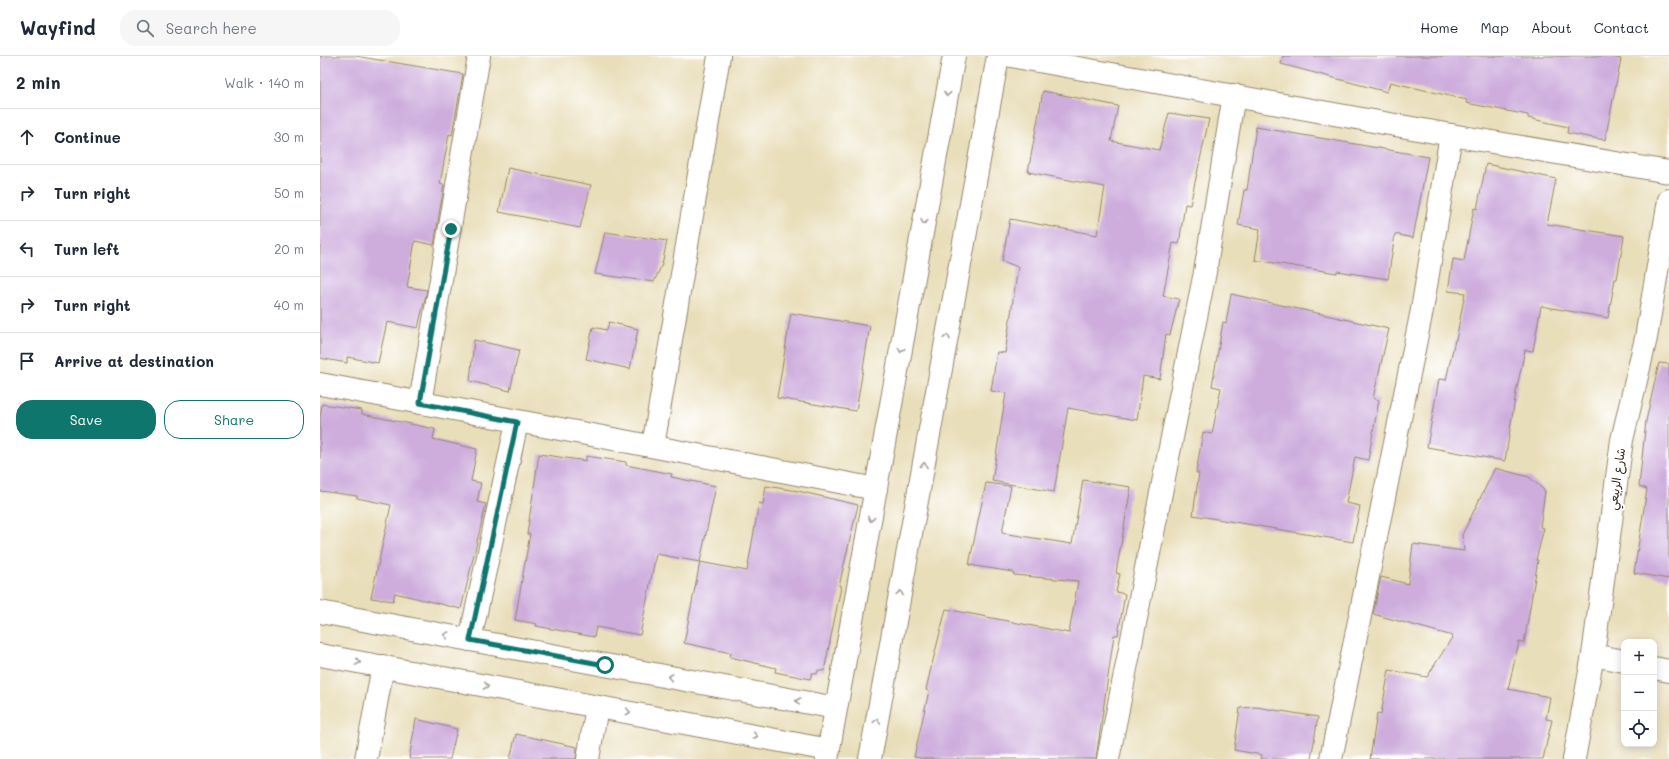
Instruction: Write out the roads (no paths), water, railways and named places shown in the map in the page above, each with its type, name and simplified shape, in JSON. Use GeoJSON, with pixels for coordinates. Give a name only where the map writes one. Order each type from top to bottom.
{"type":"FeatureCollection","features":[{"type":"Feature","properties":{"kind":"street"},"geometry":{"type":"LineString","coordinates":[[420,403],[479,56]]}},
{"type":"Feature","properties":{"kind":"street"},"geometry":{"type":"LineString","coordinates":[[653,446],[719,56]]}},
{"type":"Feature","properties":{"kind":"street"},"geometry":{"type":"LineString","coordinates":[[320,654],[597,707],[828,754],[954,56]]}},
{"type":"Feature","properties":{"kind":"street"},"geometry":{"type":"LineString","coordinates":[[870,759],[998,56]]}},
{"type":"Feature","properties":{"kind":"street"},"geometry":{"type":"LineString","coordinates":[[1011,56],[1451,135],[1669,172]]}},
{"type":"Feature","properties":{"kind":"street"},"geometry":{"type":"LineString","coordinates":[[1108,759],[1205,272],[1234,95]]}},
{"type":"Feature","properties":{"kind":"street"},"geometry":{"type":"LineString","coordinates":[[1331,759],[1422,310],[1451,135]]}},
{"type":"Feature","properties":{"kind":"street","name":"شارع الربيعي"},"geometry":{"type":"LineString","coordinates":[[1574,759],[1594,655],[1622,440],[1646,338],[1669,200]]}},
{"type":"Feature","properties":{"kind":"street"},"geometry":{"type":"LineString","coordinates":[[320,384],[876,489]]}},
{"type":"Feature","properties":{"kind":"street"},"geometry":{"type":"LineString","coordinates":[[470,640],[517,422]]}},
{"type":"Feature","properties":{"kind":"street"},"geometry":{"type":"LineString","coordinates":[[320,612],[836,708]]}},
{"type":"Feature","properties":{"kind":"street"},"geometry":{"type":"LineString","coordinates":[[1594,655],[1621,660]]}},
{"type":"Feature","properties":{"kind":"street"},"geometry":{"type":"LineString","coordinates":[[366,759],[383,666]]}},
{"type":"Feature","properties":{"kind":"street"},"geometry":{"type":"LineString","coordinates":[[1657,669],[1669,671]]}},
{"type":"Feature","properties":{"kind":"street"},"geometry":{"type":"LineString","coordinates":[[588,759],[597,707]]}}]}
